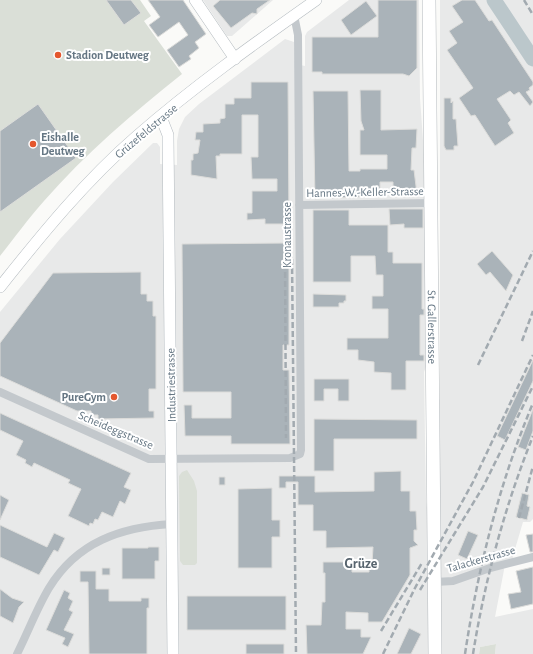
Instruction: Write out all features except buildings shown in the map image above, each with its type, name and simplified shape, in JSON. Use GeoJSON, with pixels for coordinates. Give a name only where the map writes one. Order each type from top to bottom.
{"type":"FeatureCollection","features":[{"type":"Feature","properties":{"kind":"main road","name":"St. Gallerstrasse"},"geometry":{"type":"LineString","coordinates":[[428,0],[432,203],[435,654]]}},
{"type":"Feature","properties":{"kind":"street"},"geometry":{"type":"LineString","coordinates":[[195,0],[235,59]]}},
{"type":"Feature","properties":{"kind":"street","name":"Grüzefeldstrasse"},"geometry":{"type":"LineString","coordinates":[[0,287],[44,233],[136,136],[235,59],[316,0]]}},
{"type":"Feature","properties":{"kind":"street","name":"Kronaustrasse"},"geometry":{"type":"LineString","coordinates":[[294,15],[298,35],[300,454]]}},
{"type":"Feature","properties":{"kind":"street","name":"Industriestrasse"},"geometry":{"type":"LineString","coordinates":[[161,117],[168,135],[173,654]]}},
{"type":"Feature","properties":{"kind":"street","name":"Hannes-W.-Keller-Strasse"},"geometry":{"type":"LineString","coordinates":[[299,205],[432,203]]}},
{"type":"Feature","properties":{"kind":"street","name":"Scheideggstrasse"},"geometry":{"type":"LineString","coordinates":[[0,392],[149,459],[290,458],[300,454]]}},
{"type":"Feature","properties":{"kind":"street"},"geometry":{"type":"LineString","coordinates":[[17,654],[49,588],[68,563],[90,545],[118,533],[141,527],[172,524]]}},
{"type":"Feature","properties":{"kind":"street","name":"Talackerstrasse"},"geometry":{"type":"LineString","coordinates":[[435,582],[453,581],[496,566],[533,557]]}},
{"type":"Feature","properties":{"kind":"shaded area"},"geometry":{"type":"Polygon","coordinates":[[[0,0],[140,0],[151,16],[144,21],[182,74],[128,119],[76,167],[38,208],[0,256],[0,0]]]}},
{"type":"Feature","properties":{"kind":"shaded area"},"geometry":{"type":"Polygon","coordinates":[[[203,0],[273,0],[232,36],[227,36],[203,0]]]}},
{"type":"Feature","properties":{"kind":"shaded area"},"geometry":{"type":"Polygon","coordinates":[[[349,0],[419,0],[420,98],[425,169],[428,361],[424,372],[426,501],[429,522],[433,410],[440,399],[440,0],[533,0],[533,519],[530,522],[523,522],[513,556],[514,562],[503,564],[504,570],[495,617],[533,609],[533,654],[495,654],[496,644],[480,647],[479,654],[0,654],[0,312],[60,239],[113,182],[153,143],[157,143],[160,147],[160,164],[177,165],[177,141],[179,129],[185,117],[199,104],[285,39],[294,42],[295,64],[305,66],[305,36],[307,32],[349,0]]]}},
{"type":"Feature","properties":{"kind":"shaded area"},"geometry":{"type":"Polygon","coordinates":[[[187,470],[194,481],[197,491],[197,563],[195,565],[183,565],[180,561],[179,476],[182,472],[187,470]]]}},
{"type":"Feature","properties":{"kind":"shaded area"},"geometry":{"type":"Polygon","coordinates":[[[496,644],[495,654],[479,654],[480,647],[496,644]]]}},
{"type":"Feature","properties":{"kind":"waterway"},"geometry":{"type":"LineString","coordinates":[[494,0],[533,59]]}},
{"type":"Feature","properties":{"kind":"railway"},"geometry":{"type":"LineString","coordinates":[[524,0],[533,15]]}},
{"type":"Feature","properties":{"kind":"railway"},"geometry":{"type":"LineString","coordinates":[[478,365],[533,251]]}},
{"type":"Feature","properties":{"kind":"railway"},"geometry":{"type":"LineString","coordinates":[[285,254],[286,438]]}},
{"type":"Feature","properties":{"kind":"railway"},"geometry":{"type":"LineString","coordinates":[[292,259],[296,654]]}},
{"type":"Feature","properties":{"kind":"railway"},"geometry":{"type":"LineString","coordinates":[[522,341],[533,311]]}},
{"type":"Feature","properties":{"kind":"railway"},"geometry":{"type":"LineString","coordinates":[[383,654],[415,588],[473,482],[533,355]]}},
{"type":"Feature","properties":{"kind":"railway"},"geometry":{"type":"LineString","coordinates":[[420,590],[483,487],[533,386]]}},
{"type":"Feature","properties":{"kind":"railway"},"geometry":{"type":"LineString","coordinates":[[465,654],[476,590],[491,527],[510,464],[533,403]]}},
{"type":"Feature","properties":{"kind":"railway"},"geometry":{"type":"LineString","coordinates":[[473,654],[497,543],[533,436]]}},
{"type":"Feature","properties":{"kind":"railway"},"geometry":{"type":"LineString","coordinates":[[519,518],[533,466]]}},
{"type":"Feature","properties":{"kind":"railway"},"geometry":{"type":"LineString","coordinates":[[381,631],[422,563]]}},
{"type":"Feature","properties":{"kind":"place","name":"Stadion Deutweg"},"geometry":{"type":"Point","coordinates":[58,55]}},
{"type":"Feature","properties":{"kind":"place","name":"Eishalle Deutweg"},"geometry":{"type":"Point","coordinates":[33,144]}},
{"type":"Feature","properties":{"kind":"place","name":"PureGym"},"geometry":{"type":"Point","coordinates":[114,397]}},
{"type":"Feature","properties":{"kind":"district","name":"Grüze"},"geometry":{"type":"Point","coordinates":[361,564]}}]}
